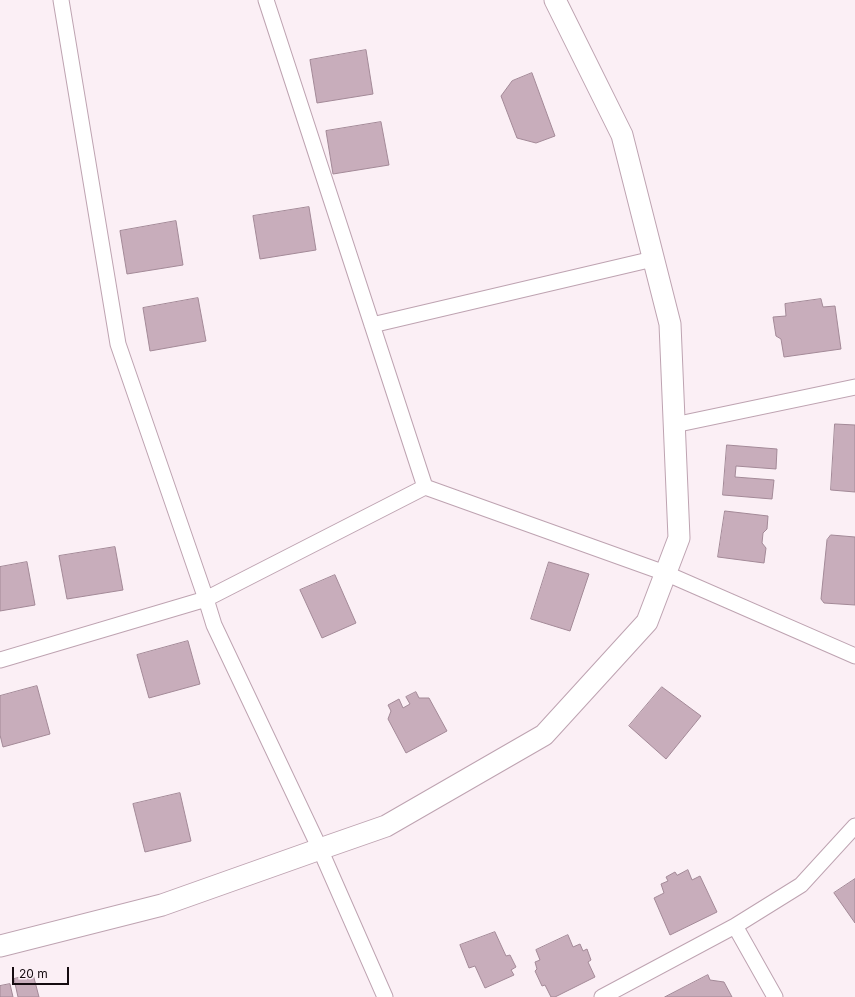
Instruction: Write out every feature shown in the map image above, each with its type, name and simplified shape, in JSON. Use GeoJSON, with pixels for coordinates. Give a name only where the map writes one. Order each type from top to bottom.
{"type":"FeatureCollection","features":[{"type":"Feature","properties":{"kind":"street"},"geometry":{"type":"LineString","coordinates":[[61,0],[118,344],[214,625],[320,849],[385,997]]}},
{"type":"Feature","properties":{"kind":"street"},"geometry":{"type":"LineString","coordinates":[[266,0],[425,487]]}},
{"type":"Feature","properties":{"kind":"street"},"geometry":{"type":"LineString","coordinates":[[0,946],[162,905],[386,826],[544,735],[647,622],[679,538],[670,324],[622,135],[555,0]]}},
{"type":"Feature","properties":{"kind":"street"},"geometry":{"type":"LineString","coordinates":[[372,325],[654,259]]}},
{"type":"Feature","properties":{"kind":"street"},"geometry":{"type":"LineString","coordinates":[[674,425],[855,387]]}},
{"type":"Feature","properties":{"kind":"street"},"geometry":{"type":"LineString","coordinates":[[0,660],[206,599],[425,487],[665,573],[855,656]]}},
{"type":"Feature","properties":{"kind":"street"},"geometry":{"type":"LineString","coordinates":[[602,997],[736,926],[801,885],[855,826]]}},
{"type":"Feature","properties":{"kind":"street"},"geometry":{"type":"LineString","coordinates":[[736,926],[775,997]]}},
{"type":"Feature","properties":{"kind":"building"},"geometry":{"type":"Polygon","coordinates":[[[366,50],[373,94],[317,103],[310,60],[366,50]]]}},
{"type":"Feature","properties":{"kind":"building"},"geometry":{"type":"Polygon","coordinates":[[[532,73],[555,136],[536,143],[517,138],[501,96],[512,81],[532,73]]]}},
{"type":"Feature","properties":{"kind":"building"},"geometry":{"type":"Polygon","coordinates":[[[381,122],[389,165],[333,174],[326,131],[381,122]]]}},
{"type":"Feature","properties":{"kind":"building"},"geometry":{"type":"Polygon","coordinates":[[[309,207],[316,250],[260,259],[253,216],[309,207]]]}},
{"type":"Feature","properties":{"kind":"building"},"geometry":{"type":"Polygon","coordinates":[[[176,221],[183,265],[127,274],[120,231],[176,221]]]}},
{"type":"Feature","properties":{"kind":"building"},"geometry":{"type":"Polygon","coordinates":[[[198,298],[206,341],[150,351],[143,308],[198,298]]]}},
{"type":"Feature","properties":{"kind":"building"},"geometry":{"type":"Polygon","coordinates":[[[821,299],[823,307],[835,306],[841,349],[784,357],[781,339],[776,336],[773,317],[786,316],[785,304],[821,299]]]}},
{"type":"Feature","properties":{"kind":"building"},"geometry":{"type":"Polygon","coordinates":[[[835,424],[855,425],[855,492],[831,490],[835,424]]]}},
{"type":"Feature","properties":{"kind":"building"},"geometry":{"type":"Polygon","coordinates":[[[727,445],[777,449],[776,469],[736,466],[735,477],[774,480],[772,499],[723,495],[727,445]]]}},
{"type":"Feature","properties":{"kind":"building"},"geometry":{"type":"Polygon","coordinates":[[[725,511],[768,516],[767,529],[763,533],[762,543],[766,548],[764,563],[718,557],[725,511]]]}},
{"type":"Feature","properties":{"kind":"building"},"geometry":{"type":"Polygon","coordinates":[[[831,535],[855,537],[855,605],[824,603],[821,599],[827,540],[831,535]]]}},
{"type":"Feature","properties":{"kind":"building"},"geometry":{"type":"Polygon","coordinates":[[[115,547],[123,590],[67,599],[59,556],[115,547]]]}},
{"type":"Feature","properties":{"kind":"building"},"geometry":{"type":"Polygon","coordinates":[[[27,562],[35,605],[0,611],[0,567],[27,562]]]}},
{"type":"Feature","properties":{"kind":"building"},"geometry":{"type":"Polygon","coordinates":[[[549,562],[589,574],[570,631],[531,619],[549,562]]]}},
{"type":"Feature","properties":{"kind":"building"},"geometry":{"type":"Polygon","coordinates":[[[335,575],[356,623],[322,638],[300,590],[335,575]]]}},
{"type":"Feature","properties":{"kind":"building"},"geometry":{"type":"Polygon","coordinates":[[[188,641],[200,684],[149,698],[137,655],[188,641]]]}},
{"type":"Feature","properties":{"kind":"building"},"geometry":{"type":"Polygon","coordinates":[[[37,686],[50,734],[3,747],[0,735],[0,696],[37,686]]]}},
{"type":"Feature","properties":{"kind":"building"},"geometry":{"type":"Polygon","coordinates":[[[662,687],[701,716],[666,759],[629,726],[662,687]]]}},
{"type":"Feature","properties":{"kind":"building"},"geometry":{"type":"Polygon","coordinates":[[[416,692],[419,698],[429,698],[447,731],[406,753],[388,719],[391,711],[388,705],[399,699],[403,708],[410,704],[406,697],[416,692]]]}},
{"type":"Feature","properties":{"kind":"building"},"geometry":{"type":"Polygon","coordinates":[[[180,793],[191,841],[145,852],[133,804],[180,793]]]}},
{"type":"Feature","properties":{"kind":"building"},"geometry":{"type":"Polygon","coordinates":[[[688,870],[692,880],[700,876],[717,912],[670,935],[654,898],[664,893],[661,884],[668,881],[666,877],[675,872],[677,875],[688,870]]]}},
{"type":"Feature","properties":{"kind":"building"},"geometry":{"type":"Polygon","coordinates":[[[855,879],[855,923],[834,893],[855,879]]]}},
{"type":"Feature","properties":{"kind":"building"},"geometry":{"type":"Polygon","coordinates":[[[495,932],[506,956],[510,955],[516,967],[511,970],[514,975],[485,988],[475,966],[469,968],[460,945],[495,932]]]}},
{"type":"Feature","properties":{"kind":"building"},"geometry":{"type":"Polygon","coordinates":[[[568,935],[573,947],[580,944],[583,951],[587,949],[591,960],[588,962],[595,977],[555,997],[551,997],[545,985],[542,986],[535,971],[537,969],[535,962],[540,960],[536,950],[568,935]]]}},
{"type":"Feature","properties":{"kind":"building"},"geometry":{"type":"Polygon","coordinates":[[[33,974],[39,997],[18,997],[14,979],[33,974]]]}},
{"type":"Feature","properties":{"kind":"building"},"geometry":{"type":"Polygon","coordinates":[[[708,975],[710,980],[724,982],[732,997],[665,997],[708,975]]]}},
{"type":"Feature","properties":{"kind":"building"},"geometry":{"type":"Polygon","coordinates":[[[10,984],[13,997],[0,997],[0,986],[10,984]]]}}]}
